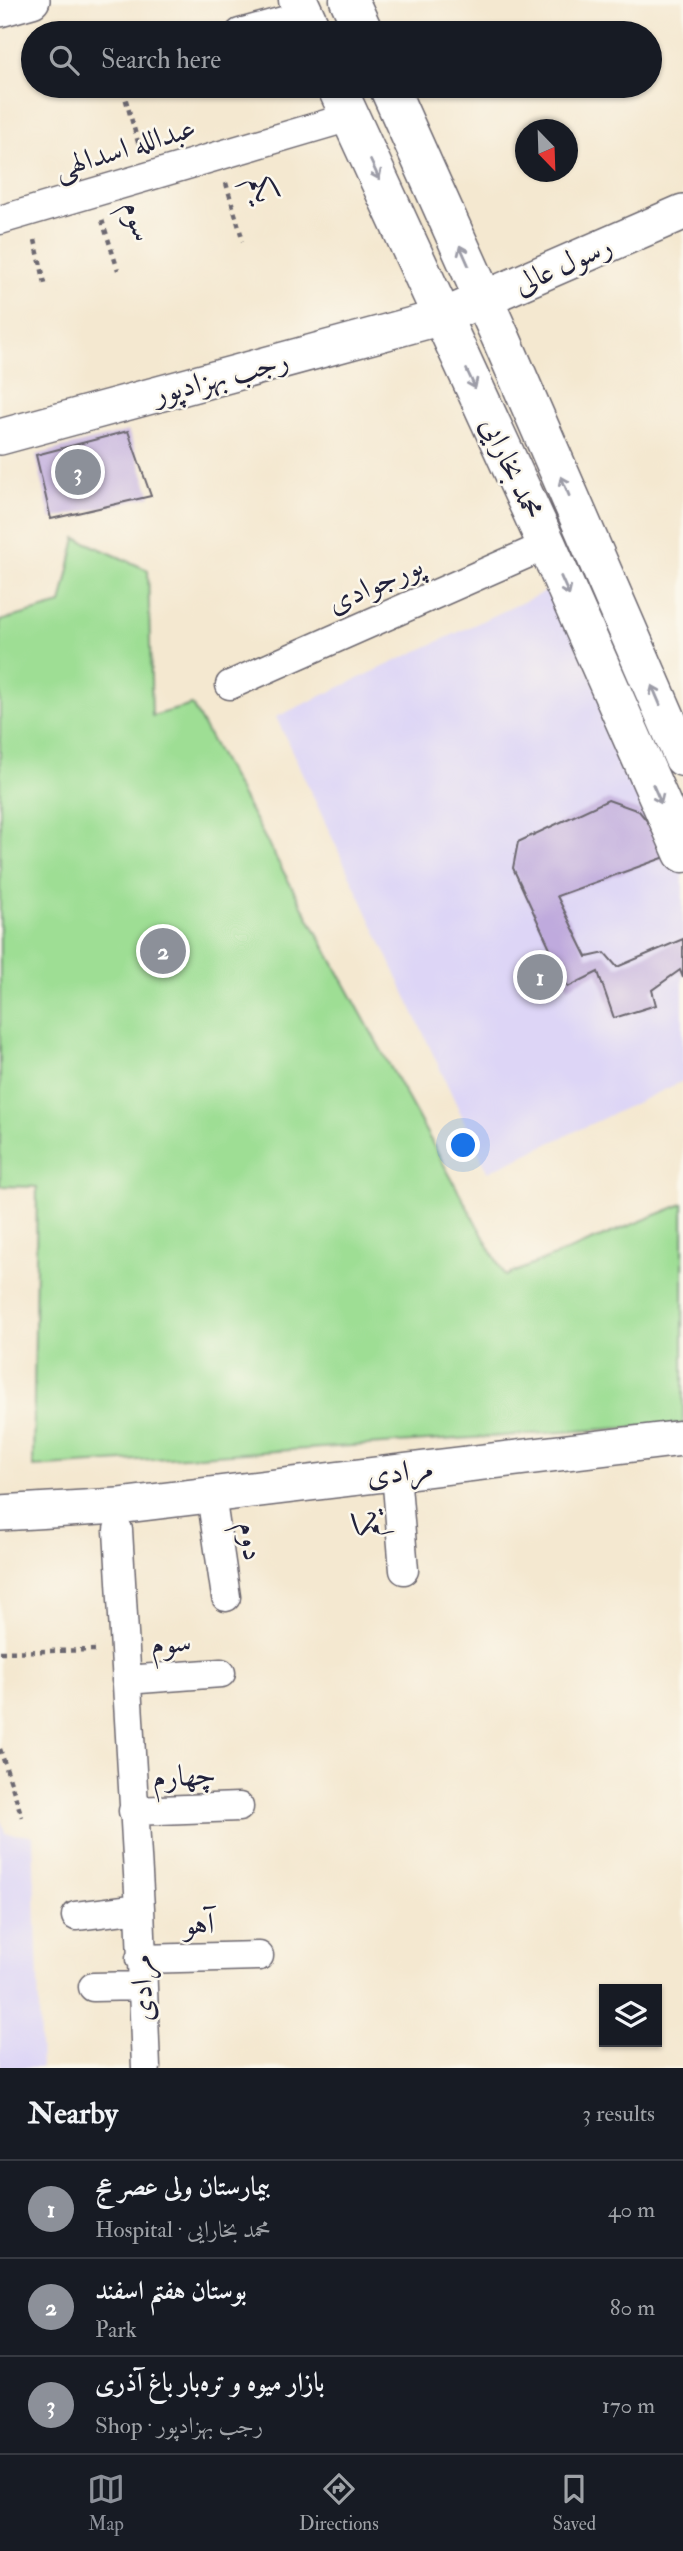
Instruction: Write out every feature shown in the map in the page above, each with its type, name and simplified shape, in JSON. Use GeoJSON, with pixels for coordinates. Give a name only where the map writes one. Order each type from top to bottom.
{"type":"FeatureCollection","features":[{"type":"Feature","properties":{"kind":"main road"},"geometry":{"type":"LineString","coordinates":[[349,0],[359,21]]}},
{"type":"Feature","properties":{"kind":"main road","name":"محمد بخارایی"},"geometry":{"type":"LineString","coordinates":[[393,98],[683,757]]}},
{"type":"Feature","properties":{"kind":"main road","name":"محمد بخارایی"},"geometry":{"type":"LineString","coordinates":[[343,101],[547,545],[683,853]]}},
{"type":"Feature","properties":{"kind":"main road"},"geometry":{"type":"LineString","coordinates":[[589,639],[624,621]]}},
{"type":"Feature","properties":{"kind":"street"},"geometry":{"type":"LineString","coordinates":[[0,9],[32,0]]}},
{"type":"Feature","properties":{"kind":"street"},"geometry":{"type":"LineString","coordinates":[[286,21],[305,16]]}},
{"type":"Feature","properties":{"kind":"street","name":"عبدالله اسدالهی"},"geometry":{"type":"LineString","coordinates":[[0,220],[218,155],[343,101]]}},
{"type":"Feature","properties":{"kind":"street","name":"رسول عالی"},"geometry":{"type":"LineString","coordinates":[[442,317],[683,212]]}},
{"type":"Feature","properties":{"kind":"street","name":"رجب بهزادپور"},"geometry":{"type":"LineString","coordinates":[[0,437],[442,317]]}},
{"type":"Feature","properties":{"kind":"street","name":"پورجوادی"},"geometry":{"type":"LineString","coordinates":[[230,685],[547,545]]}},
{"type":"Feature","properties":{"kind":"street","name":"مرادی"},"geometry":{"type":"LineString","coordinates":[[146,2068],[118,1518],[211,1495],[683,1438]]}},
{"type":"Feature","properties":{"kind":"street","name":"یکم"},"geometry":{"type":"LineString","coordinates":[[396,1473],[404,1570]]}},
{"type":"Feature","properties":{"kind":"street","name":"دوم"},"geometry":{"type":"LineString","coordinates":[[211,1495],[226,1597]]}},
{"type":"Feature","properties":{"kind":"street"},"geometry":{"type":"LineString","coordinates":[[0,1513],[118,1518]]}},
{"type":"Feature","properties":{"kind":"street","name":"سوم"},"geometry":{"type":"LineString","coordinates":[[127,1680],[221,1673]]}},
{"type":"Feature","properties":{"kind":"street","name":"چهارم"},"geometry":{"type":"LineString","coordinates":[[133,1811],[239,1807]]}},
{"type":"Feature","properties":{"kind":"street"},"geometry":{"type":"LineString","coordinates":[[76,1916],[139,1908]]}},
{"type":"Feature","properties":{"kind":"street","name":"آهو"},"geometry":{"type":"LineString","coordinates":[[93,1987],[141,1972],[259,1956]]}},
{"type":"Feature","properties":{"kind":"path"},"geometry":{"type":"LineString","coordinates":[[125,98],[148,176]]}},
{"type":"Feature","properties":{"kind":"path","name":"یکم"},"geometry":{"type":"LineString","coordinates":[[218,155],[243,241]]}},
{"type":"Feature","properties":{"kind":"path","name":"سوم"},"geometry":{"type":"LineString","coordinates":[[93,192],[118,270]]}},
{"type":"Feature","properties":{"kind":"path"},"geometry":{"type":"LineString","coordinates":[[28,212],[46,288]]}},
{"type":"Feature","properties":{"kind":"path"},"geometry":{"type":"LineString","coordinates":[[0,1653],[125,1649]]}},
{"type":"Feature","properties":{"kind":"path"},"geometry":{"type":"LineString","coordinates":[[0,1749],[22,1817]]}},
{"type":"Feature","properties":{"kind":"shaded area"},"geometry":{"type":"Polygon","coordinates":[[[551,589],[683,873],[683,1081],[488,1172],[276,717],[551,589]]]}},
{"type":"Feature","properties":{"kind":"shaded area"},"geometry":{"type":"Polygon","coordinates":[[[0,1816],[5,1833],[33,1836],[41,2068],[0,2068],[0,1816]]]}},
{"type":"Feature","properties":{"kind":"green space"},"geometry":{"type":"Polygon","coordinates":[[[76,538],[148,570],[152,716],[192,705],[505,1276],[683,1204],[683,1424],[33,1467],[37,1187],[0,1186],[0,621],[61,604],[76,538]]]}},
{"type":"Feature","properties":{"kind":"building"},"geometry":{"type":"Polygon","coordinates":[[[128,431],[151,496],[51,519],[36,455],[128,431]]]}},
{"type":"Feature","properties":{"kind":"building"},"geometry":{"type":"Polygon","coordinates":[[[608,800],[639,811],[674,854],[557,896],[587,957],[605,953],[617,967],[683,939],[683,978],[680,970],[652,990],[656,1005],[614,1018],[598,972],[568,987],[513,868],[518,842],[608,800]]]}},
{"type":"Feature","properties":{"kind":"place","name":"بازار میوه و تره‌بار باغ آذری"},"geometry":{"type":"Point","coordinates":[78,472]}},
{"type":"Feature","properties":{"kind":"place","name":"بوستان هفتم اسفند"},"geometry":{"type":"Point","coordinates":[163,951]}},
{"type":"Feature","properties":{"kind":"place","name":"بیمارستان ولی عصر عج"},"geometry":{"type":"Point","coordinates":[540,977]}}]}
